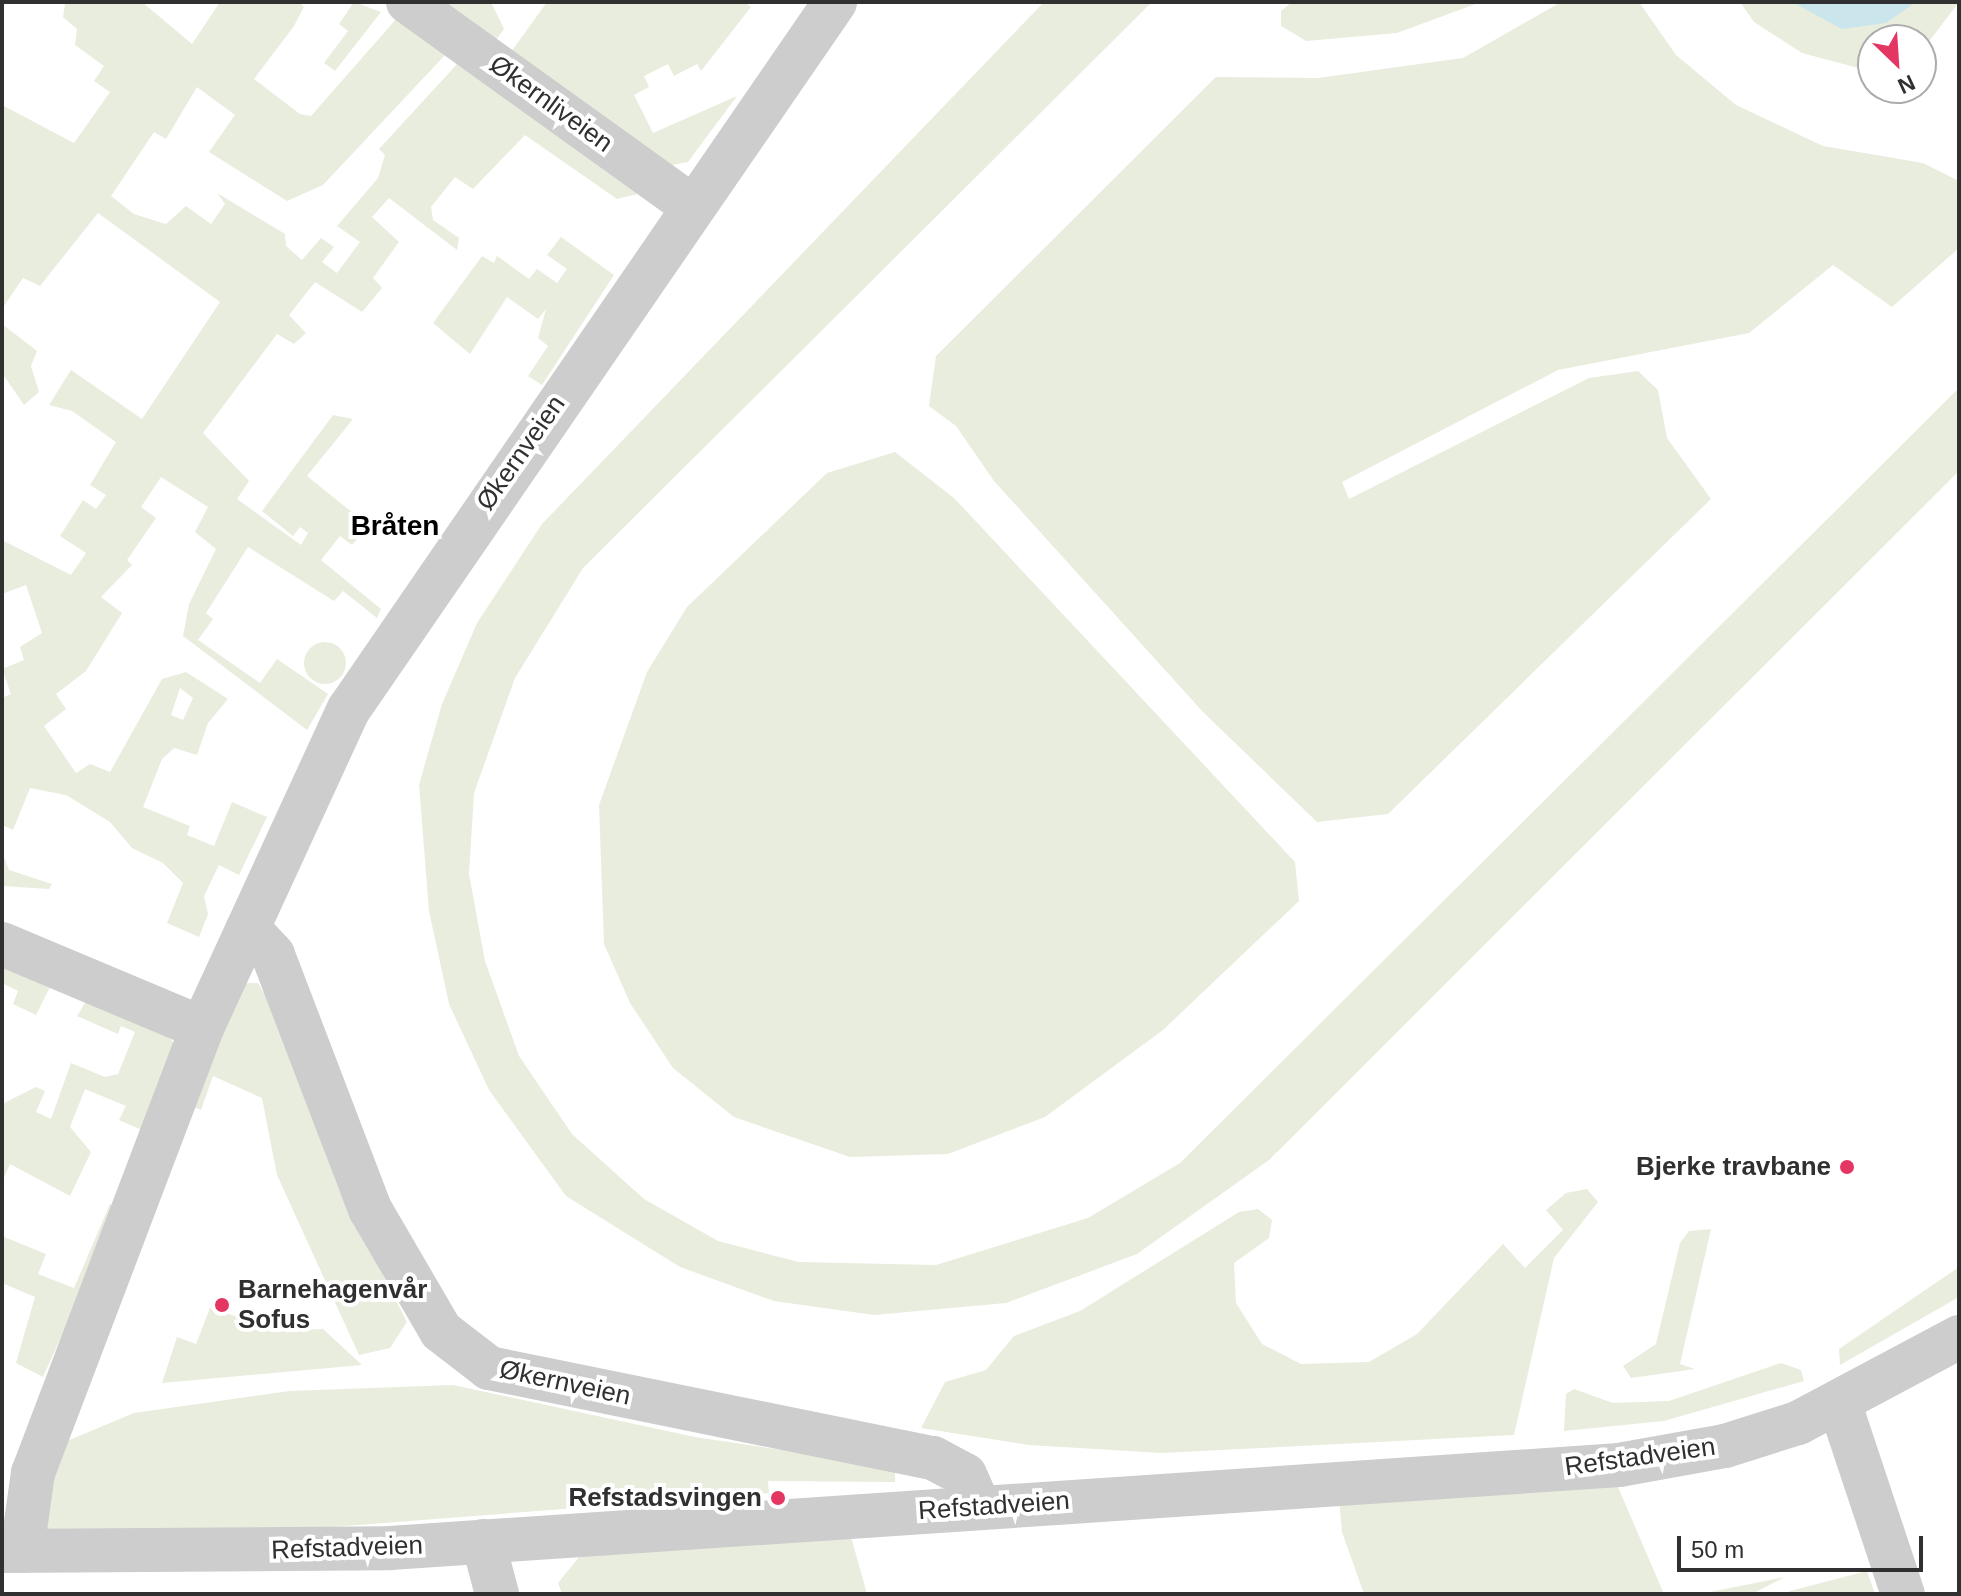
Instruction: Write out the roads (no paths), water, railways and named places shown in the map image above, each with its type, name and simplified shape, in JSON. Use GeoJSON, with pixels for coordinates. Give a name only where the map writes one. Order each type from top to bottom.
{"type":"FeatureCollection","features":[{"type":"Feature","properties":{"kind":"street","name":"Økernliveien"},"geometry":{"type":"LineString","coordinates":[[408,2],[693,207]]}},
{"type":"Feature","properties":{"kind":"street","name":"Økernveien"},"geometry":{"type":"LineString","coordinates":[[12,1551],[33,1473],[202,1028],[349,709],[835,2]]}},
{"type":"Feature","properties":{"kind":"street","name":"Økernveien"},"geometry":{"type":"LineString","coordinates":[[248,928],[273,955],[370,1209],[441,1331],[489,1368],[933,1458],[965,1475],[979,1506]]}},
{"type":"Feature","properties":{"kind":"street"},"geometry":{"type":"LineString","coordinates":[[2,944],[202,1028]]}},
{"type":"Feature","properties":{"kind":"street","name":"Refstadveien"},"geometry":{"type":"LineString","coordinates":[[12,1551],[303,1552],[1619,1465],[1725,1446],[1840,1405],[1959,1337]]}},
{"type":"Feature","properties":{"kind":"street"},"geometry":{"type":"LineString","coordinates":[[1840,1405],[1903,1594]]}},
{"type":"Feature","properties":{"kind":"street"},"geometry":{"type":"LineString","coordinates":[[483,1541],[497,1594]]}},
{"type":"Feature","properties":{"kind":"water"},"geometry":{"type":"Polygon","coordinates":[[[1792,2],[1916,2],[1886,23],[1857,24],[1857,27],[1842,29],[1792,2]]]}},
{"type":"Feature","properties":{"kind":"place","name":"Bjerke travbane"},"geometry":{"type":"Point","coordinates":[1847,1167]}},
{"type":"Feature","properties":{"kind":"place","name":"Barnehagenvår Sofus"},"geometry":{"type":"Point","coordinates":[222,1305]}},
{"type":"Feature","properties":{"kind":"place","name":"Refstadsvingen"},"geometry":{"type":"Point","coordinates":[778,1498]}},
{"type":"Feature","properties":{"kind":"district","name":"Bråten"},"geometry":{"type":"Point","coordinates":[395,526]}}]}
